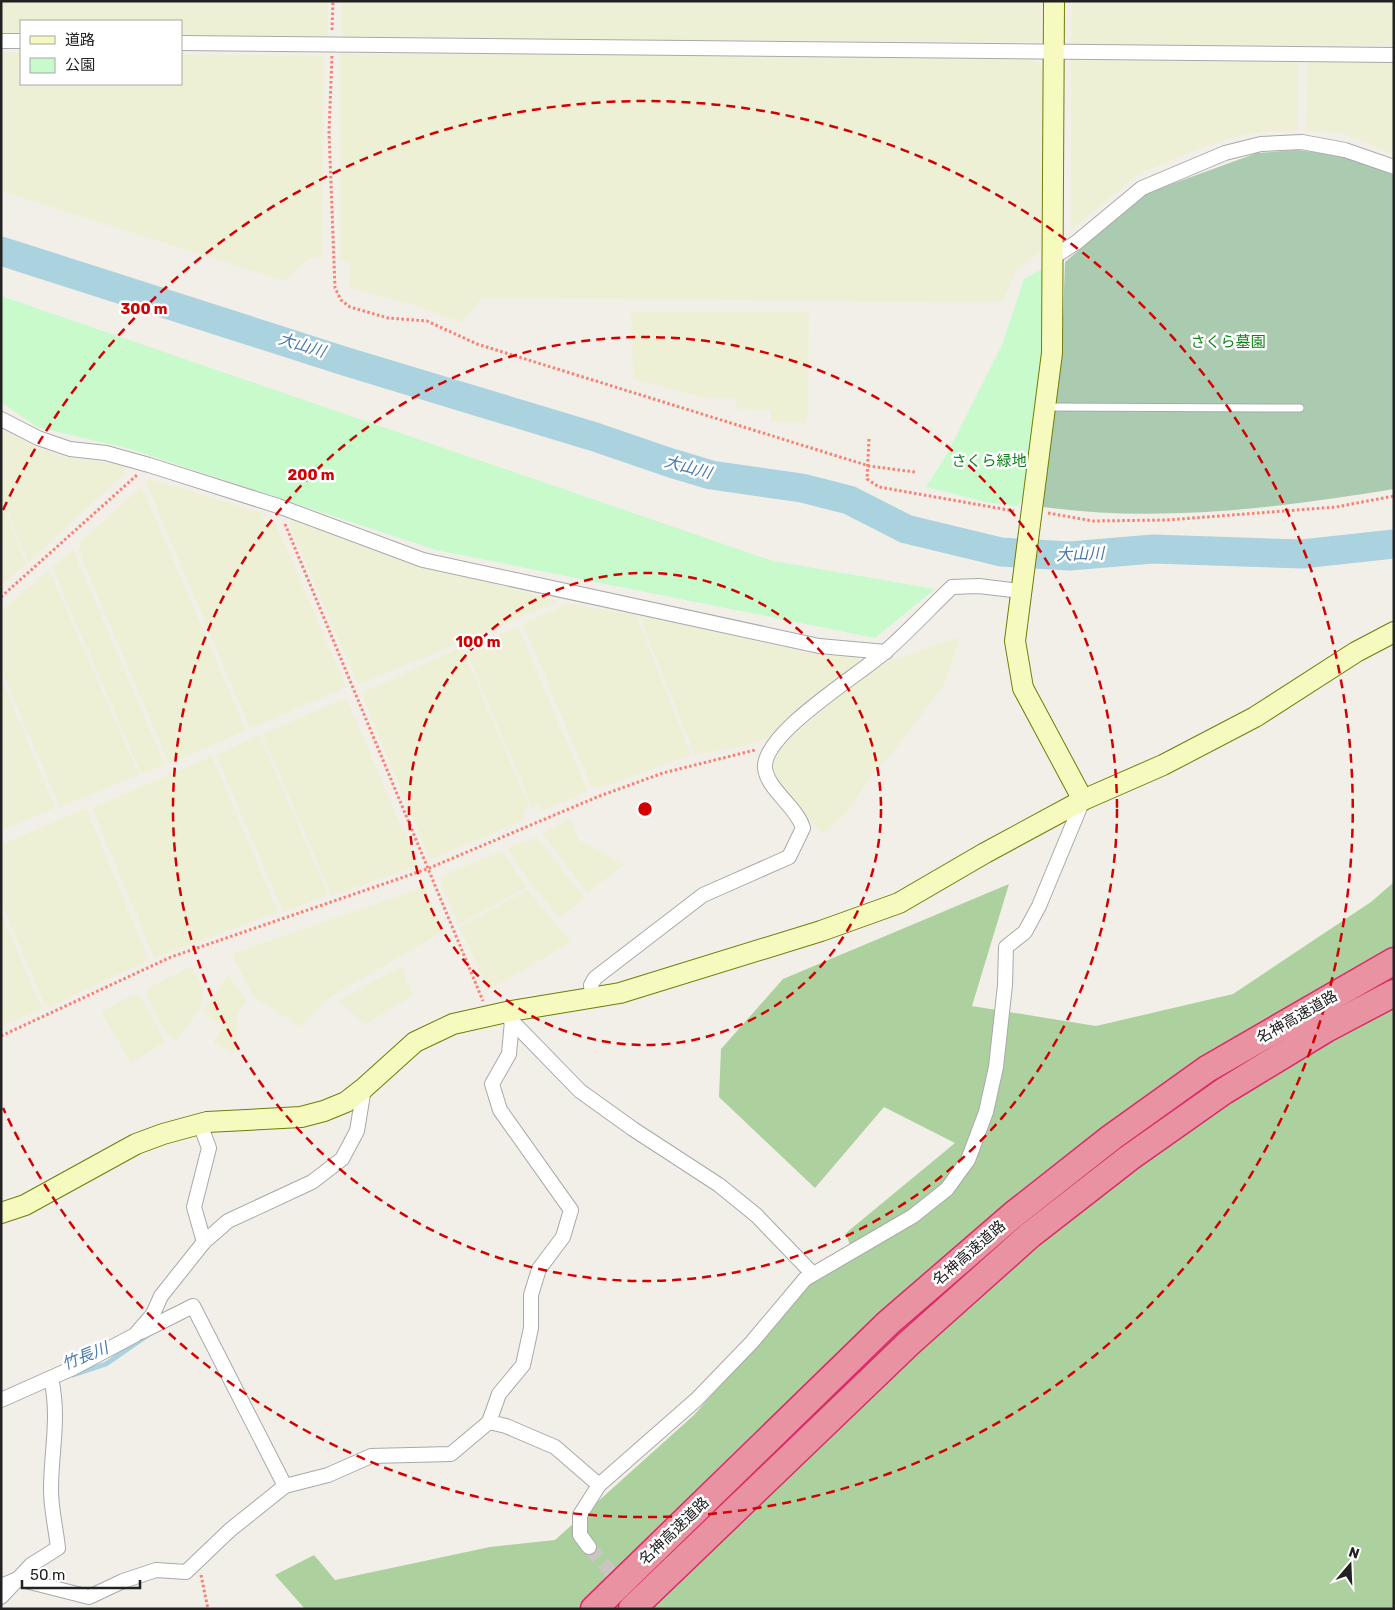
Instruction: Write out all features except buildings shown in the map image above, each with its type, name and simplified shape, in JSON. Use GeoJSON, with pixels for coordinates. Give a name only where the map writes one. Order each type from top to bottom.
{"type":"FeatureCollection","features":[{"type":"Feature","properties":{"kind":"highway","name":"名神高速道路"},"geometry":{"type":"LineString","coordinates":[[594,1609],[888,1323],[1013,1215],[1112,1137],[1207,1069],[1394,961]]}},
{"type":"Feature","properties":{"kind":"highway","name":"名神高速道路"},"geometry":{"type":"LineString","coordinates":[[632,1609],[908,1344],[1030,1235],[1129,1158],[1224,1091],[1326,1029],[1394,993]]}},
{"type":"Feature","properties":{"kind":"street"},"geometry":{"type":"LineString","coordinates":[[1054,1],[1052,353],[1029,518],[1015,641],[1023,688],[1083,800]]}},
{"type":"Feature","properties":{"kind":"street"},"geometry":{"type":"LineString","coordinates":[[1,41],[20,41]]}},
{"type":"Feature","properties":{"kind":"street"},"geometry":{"type":"LineString","coordinates":[[182,43],[1394,55]]}},
{"type":"Feature","properties":{"kind":"street"},"geometry":{"type":"LineString","coordinates":[[1052,258],[1077,242],[1142,188],[1225,153],[1261,144],[1302,142],[1345,150],[1394,167]]}},
{"type":"Feature","properties":{"kind":"street"},"geometry":{"type":"LineString","coordinates":[[1,419],[38,438],[70,449],[106,453],[149,464],[278,506],[423,560],[819,646],[886,652]]}},
{"type":"Feature","properties":{"kind":"street"},"geometry":{"type":"LineString","coordinates":[[592,997],[591,985],[596,978],[703,896],[789,857],[803,828],[801,820],[769,780],[765,768],[772,746],[820,699],[886,652],[952,587],[979,586],[1020,589]]}},
{"type":"Feature","properties":{"kind":"street"},"geometry":{"type":"LineString","coordinates":[[1,1213],[24,1205],[136,1144],[200,1124],[224,1120],[301,1117],[324,1112],[346,1102],[415,1042],[453,1024],[620,993],[821,931],[899,903],[985,853],[1083,800],[1163,765],[1255,717],[1356,652],[1394,632]]}},
{"type":"Feature","properties":{"kind":"street"},"geometry":{"type":"LineString","coordinates":[[588,1547],[580,1536],[580,1515],[599,1485],[697,1399],[752,1342],[812,1273],[859,1249],[913,1216],[947,1189],[968,1160],[986,1112],[996,1067],[1005,985],[1006,947],[1025,932],[1039,906],[1083,800]]}},
{"type":"Feature","properties":{"kind":"street"},"geometry":{"type":"LineString","coordinates":[[501,1016],[580,1091],[633,1129],[719,1185],[756,1215],[812,1273]]}},
{"type":"Feature","properties":{"kind":"street"},"geometry":{"type":"LineString","coordinates":[[1,1586],[18,1579],[89,1597],[123,1581],[156,1570],[186,1572],[285,1486],[328,1475],[372,1456],[451,1454],[489,1422],[499,1394],[523,1366],[531,1328],[531,1294],[539,1268],[563,1237],[571,1210],[500,1110],[492,1084],[509,1054],[501,1016]]}},
{"type":"Feature","properties":{"kind":"street"},"geometry":{"type":"LineString","coordinates":[[135,1335],[153,1314],[160,1296],[204,1242],[228,1221],[312,1182],[342,1160],[357,1131],[364,1088]]}},
{"type":"Feature","properties":{"kind":"street"},"geometry":{"type":"LineString","coordinates":[[200,1124],[209,1148],[194,1207],[204,1242]]}},
{"type":"Feature","properties":{"kind":"street"},"geometry":{"type":"LineString","coordinates":[[1,1400],[51,1378],[193,1306],[285,1486]]}},
{"type":"Feature","properties":{"kind":"street"},"geometry":{"type":"LineString","coordinates":[[1,1597],[31,1564],[58,1548],[51,1491],[56,1399],[51,1378]]}},
{"type":"Feature","properties":{"kind":"street"},"geometry":{"type":"LineString","coordinates":[[489,1422],[506,1426],[555,1447],[599,1485]]}},
{"type":"Feature","properties":{"kind":"lane"},"geometry":{"type":"LineString","coordinates":[[1044,407],[1300,408]]}},
{"type":"Feature","properties":{"kind":"path"},"geometry":{"type":"LineString","coordinates":[[333,1],[329,132],[336,288],[341,300],[350,307],[388,318],[427,321],[486,347],[866,466],[915,472]]}},
{"type":"Feature","properties":{"kind":"path"},"geometry":{"type":"LineString","coordinates":[[870,439],[866,466],[867,479],[879,488],[1029,518],[1048,513],[1094,520],[1167,520],[1336,507],[1394,496]]}},
{"type":"Feature","properties":{"kind":"path"},"geometry":{"type":"LineString","coordinates":[[1,597],[149,464]]}},
{"type":"Feature","properties":{"kind":"path"},"geometry":{"type":"LineString","coordinates":[[278,506],[426,869],[501,1016]]}},
{"type":"Feature","properties":{"kind":"path"},"geometry":{"type":"LineString","coordinates":[[1,1036],[171,957],[426,869],[605,794],[663,773],[772,746]]}},
{"type":"Feature","properties":{"kind":"path"},"geometry":{"type":"LineString","coordinates":[[198,1560],[208,1609]]}},
{"type":"Feature","properties":{"kind":"green space"},"geometry":{"type":"Polygon","coordinates":[[[1,1],[328,1],[328,36],[318,39],[182,37],[182,20],[20,20],[20,34],[1,34],[1,1]]]}},
{"type":"Feature","properties":{"kind":"green space"},"geometry":{"type":"Polygon","coordinates":[[[342,1],[1041,1],[1041,42],[342,38],[342,1]]]}},
{"type":"Feature","properties":{"kind":"green space"},"geometry":{"type":"Polygon","coordinates":[[[1072,1],[1394,1],[1394,46],[1071,44],[1072,1]]]}},
{"type":"Feature","properties":{"kind":"green space"},"geometry":{"type":"Polygon","coordinates":[[[1,52],[20,52],[20,85],[182,85],[182,54],[324,56],[322,258],[311,257],[284,281],[1,191],[1,52]]]}},
{"type":"Feature","properties":{"kind":"green space"},"geometry":{"type":"Polygon","coordinates":[[[340,53],[1030,57],[1043,67],[1041,252],[1016,270],[1002,302],[482,298],[461,323],[417,306],[349,288],[350,264],[340,259],[340,53]]]}},
{"type":"Feature","properties":{"kind":"green space"},"geometry":{"type":"Polygon","coordinates":[[[1071,60],[1298,61],[1298,130],[1250,133],[1206,146],[1140,173],[1071,230],[1071,60]]]}},
{"type":"Feature","properties":{"kind":"green space"},"geometry":{"type":"Polygon","coordinates":[[[1308,62],[1394,62],[1394,154],[1342,133],[1306,131],[1308,62]]]}},
{"type":"Feature","properties":{"kind":"green space","name":"さくら墓園"},"geometry":{"type":"Polygon","coordinates":[[[1297,150],[1338,155],[1394,175],[1394,489],[1307,502],[1219,511],[1131,514],[1043,507],[1062,347],[1065,262],[1147,193],[1257,153],[1297,150]]]}},
{"type":"Feature","properties":{"kind":"green space","name":"さくら緑地"},"geometry":{"type":"Polygon","coordinates":[[[1042,269],[1043,353],[1024,498],[1017,506],[985,502],[926,487],[946,456],[1002,345],[1024,279],[1042,269]]]}},
{"type":"Feature","properties":{"kind":"green space"},"geometry":{"type":"Polygon","coordinates":[[[1,296],[773,561],[935,589],[875,638],[436,550],[130,449],[37,427],[1,402],[1,296]]]}},
{"type":"Feature","properties":{"kind":"green space"},"geometry":{"type":"Polygon","coordinates":[[[631,312],[809,312],[808,412],[804,423],[771,422],[771,410],[737,409],[736,398],[704,398],[633,379],[631,312]]]}},
{"type":"Feature","properties":{"kind":"green space"},"geometry":{"type":"Polygon","coordinates":[[[1,430],[63,457],[123,465],[125,473],[28,563],[1,496],[1,430]]]}},
{"type":"Feature","properties":{"kind":"green space"},"geometry":{"type":"Polygon","coordinates":[[[150,479],[263,513],[264,521],[276,524],[346,687],[250,729],[146,482],[150,479]]]}},
{"type":"Feature","properties":{"kind":"green space"},"geometry":{"type":"Polygon","coordinates":[[[142,487],[246,730],[169,764],[78,550],[81,546],[80,542],[142,487]]]}},
{"type":"Feature","properties":{"kind":"green space"},"geometry":{"type":"Polygon","coordinates":[[[1,500],[26,564],[1,586],[1,500]]]}},
{"type":"Feature","properties":{"kind":"green space"},"geometry":{"type":"Polygon","coordinates":[[[290,520],[414,563],[559,601],[358,685],[290,526],[290,520]]]}},
{"type":"Feature","properties":{"kind":"green space"},"geometry":{"type":"Polygon","coordinates":[[[73,549],[165,765],[141,774],[52,567],[73,549]]]}},
{"type":"Feature","properties":{"kind":"green space"},"geometry":{"type":"Polygon","coordinates":[[[49,570],[139,775],[60,807],[1,669],[1,611],[49,570]]]}},
{"type":"Feature","properties":{"kind":"green space"},"geometry":{"type":"Polygon","coordinates":[[[565,603],[636,615],[691,755],[600,788],[591,787],[523,624],[559,608],[565,603]]]}},
{"type":"Feature","properties":{"kind":"green space"},"geometry":{"type":"Polygon","coordinates":[[[639,615],[824,656],[861,656],[859,662],[815,695],[777,734],[744,746],[695,755],[639,615]]]}},
{"type":"Feature","properties":{"kind":"green space"},"geometry":{"type":"Polygon","coordinates":[[[518,627],[588,791],[541,811],[539,805],[532,807],[465,648],[518,627]]]}},
{"type":"Feature","properties":{"kind":"green space"},"geometry":{"type":"Polygon","coordinates":[[[960,637],[945,683],[897,747],[871,776],[847,813],[822,834],[771,776],[770,764],[781,748],[833,699],[889,661],[960,637]]]}},
{"type":"Feature","properties":{"kind":"green space"},"geometry":{"type":"Polygon","coordinates":[[[462,647],[529,807],[523,812],[524,820],[430,860],[361,693],[462,647]]]}},
{"type":"Feature","properties":{"kind":"green space"},"geometry":{"type":"Polygon","coordinates":[[[1,677],[55,808],[1,831],[1,677]]]}},
{"type":"Feature","properties":{"kind":"green space"},"geometry":{"type":"Polygon","coordinates":[[[346,698],[418,865],[332,896],[262,734],[346,698]]]}},
{"type":"Feature","properties":{"kind":"green space"},"geometry":{"type":"Polygon","coordinates":[[[259,735],[328,895],[283,912],[216,755],[259,735]]]}},
{"type":"Feature","properties":{"kind":"green space"},"geometry":{"type":"Polygon","coordinates":[[[212,756],[278,912],[154,958],[92,808],[212,756]]]}},
{"type":"Feature","properties":{"kind":"green space"},"geometry":{"type":"Polygon","coordinates":[[[86,808],[149,960],[46,1008],[1,902],[1,845],[86,808]]]}},
{"type":"Feature","properties":{"kind":"green space"},"geometry":{"type":"Polygon","coordinates":[[[570,819],[579,840],[625,864],[587,893],[542,833],[570,819]]]}},
{"type":"Feature","properties":{"kind":"green space"},"geometry":{"type":"Polygon","coordinates":[[[537,837],[585,898],[560,918],[532,886],[507,848],[537,837]]]}},
{"type":"Feature","properties":{"kind":"green space"},"geometry":{"type":"Polygon","coordinates":[[[502,851],[527,887],[458,925],[442,884],[443,875],[502,851]]]}},
{"type":"Feature","properties":{"kind":"green space"},"geometry":{"type":"Polygon","coordinates":[[[1394,882],[1394,1609],[305,1609],[275,1575],[314,1555],[335,1580],[490,1547],[555,1540],[694,1415],[812,1282],[854,1258],[846,1233],[955,1143],[884,1107],[815,1188],[719,1097],[721,1049],[783,979],[1009,884],[972,1006],[1096,1026],[1233,994],[1371,902],[1394,882]]]}},
{"type":"Feature","properties":{"kind":"green space"},"geometry":{"type":"Polygon","coordinates":[[[425,887],[442,932],[329,998],[301,1027],[253,996],[231,954],[425,887]]]}},
{"type":"Feature","properties":{"kind":"green space"},"geometry":{"type":"Polygon","coordinates":[[[528,890],[571,942],[489,990],[459,927],[528,890]]]}},
{"type":"Feature","properties":{"kind":"green space"},"geometry":{"type":"Polygon","coordinates":[[[1,912],[42,1009],[1,1026],[1,912]]]}},
{"type":"Feature","properties":{"kind":"green space"},"geometry":{"type":"Polygon","coordinates":[[[192,966],[204,989],[201,1008],[175,1042],[163,1028],[146,994],[149,987],[192,966]]]}},
{"type":"Feature","properties":{"kind":"green space"},"geometry":{"type":"Polygon","coordinates":[[[402,966],[413,995],[365,1025],[339,1000],[402,966]]]}},
{"type":"Feature","properties":{"kind":"green space"},"geometry":{"type":"Polygon","coordinates":[[[228,975],[247,1000],[238,1014],[234,1054],[213,1043],[223,1026],[202,1012],[228,975]]]}},
{"type":"Feature","properties":{"kind":"green space"},"geometry":{"type":"Polygon","coordinates":[[[134,994],[142,999],[165,1042],[131,1063],[101,1012],[134,994]]]}},
{"type":"Feature","properties":{"kind":"waterway","name":"大山川"},"geometry":{"type":"LineString","coordinates":[[1,251],[344,361],[595,437],[671,463],[711,475],[802,488],[849,500],[906,529],[1001,552],[1070,556],[1153,549],[1302,554],[1394,544]]}},
{"type":"Feature","properties":{"kind":"waterway","name":"竹長川"},"geometry":{"type":"LineString","coordinates":[[73,1375],[106,1364],[148,1335]]}},
{"type":"Feature","properties":{"kind":"tunnel"},"geometry":{"type":"LineString","coordinates":[[589,1547],[623,1586]]}}]}
